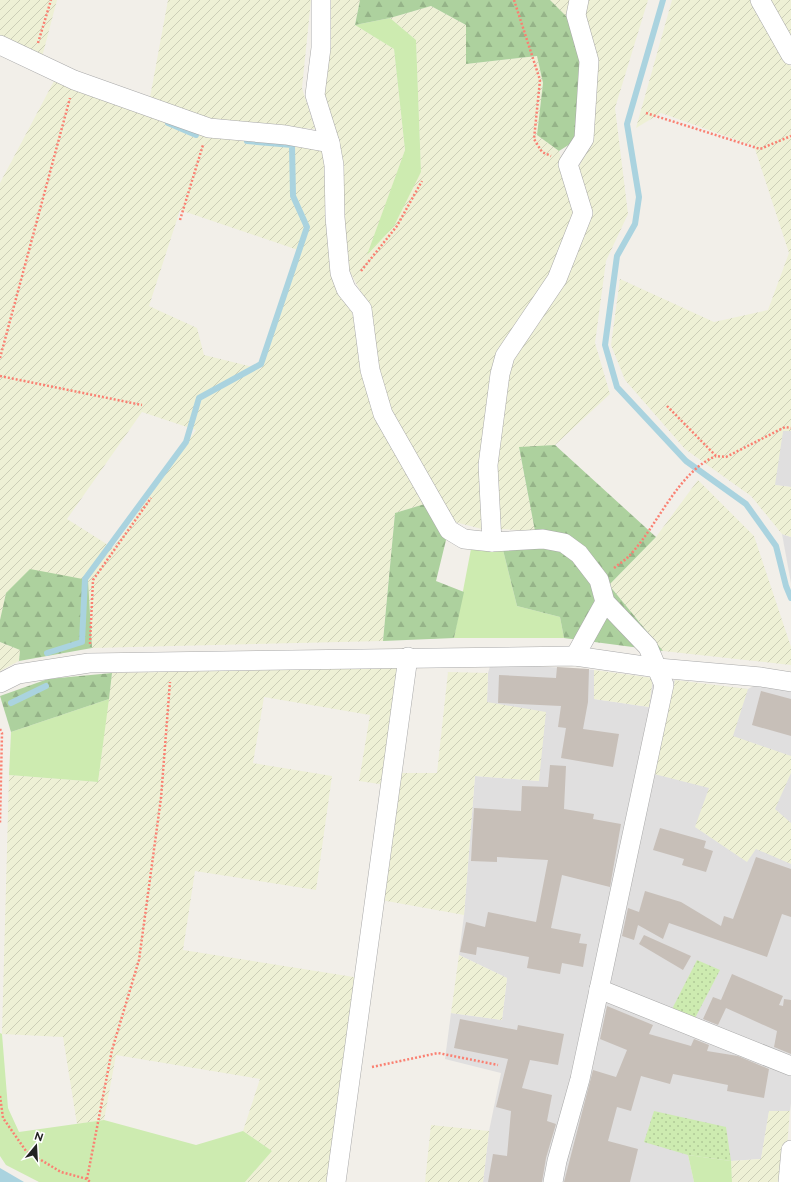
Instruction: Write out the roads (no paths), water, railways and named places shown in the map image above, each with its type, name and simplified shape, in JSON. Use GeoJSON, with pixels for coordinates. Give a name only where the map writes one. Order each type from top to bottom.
{"type":"FeatureCollection","features":[{"type":"Feature","properties":{"kind":"street"},"geometry":{"type":"LineString","coordinates":[[321,0],[321,48],[315,95],[330,143],[334,165],[335,217],[340,272],[346,289],[362,309],[370,370],[383,414],[448,530],[464,539],[492,542],[543,539],[564,543],[579,554],[599,580],[605,602],[648,647],[664,685],[580,1079],[557,1161],[553,1182]]}},
{"type":"Feature","properties":{"kind":"street"},"geometry":{"type":"LineString","coordinates":[[492,542],[488,465],[500,374],[505,356],[557,279],[583,213],[568,164],[584,139],[589,61],[576,15],[579,0]]}},
{"type":"Feature","properties":{"kind":"street"},"geometry":{"type":"LineString","coordinates":[[760,0],[791,55]]}},
{"type":"Feature","properties":{"kind":"street"},"geometry":{"type":"LineString","coordinates":[[0,45],[74,80],[209,128],[286,135],[330,143]]}},
{"type":"Feature","properties":{"kind":"street"},"geometry":{"type":"LineString","coordinates":[[575,656],[605,602]]}},
{"type":"Feature","properties":{"kind":"street"},"geometry":{"type":"LineString","coordinates":[[0,684],[18,674],[89,663],[408,657],[575,656],[658,668],[761,677],[791,682]]}},
{"type":"Feature","properties":{"kind":"street"},"geometry":{"type":"LineString","coordinates":[[336,1182],[408,657]]}},
{"type":"Feature","properties":{"kind":"street"},"geometry":{"type":"LineString","coordinates":[[599,989],[791,1066]]}},
{"type":"Feature","properties":{"kind":"street"},"geometry":{"type":"LineString","coordinates":[[788,1182],[791,1150]]}},
{"type":"Feature","properties":{"kind":"water"},"geometry":{"type":"Polygon","coordinates":[[[0,1168],[24,1182],[0,1182],[0,1168]]]}},
{"type":"Feature","properties":{"kind":"waterway"},"geometry":{"type":"LineString","coordinates":[[663,0],[627,124],[639,197],[635,224],[617,256],[605,345],[617,387],[686,461],[746,504],[776,546],[786,586],[791,598]]}},
{"type":"Feature","properties":{"kind":"waterway"},"geometry":{"type":"LineString","coordinates":[[168,123],[196,135]]}},
{"type":"Feature","properties":{"kind":"waterway"},"geometry":{"type":"LineString","coordinates":[[47,653],[82,642],[85,579],[186,442],[199,398],[261,364],[307,227],[293,196],[292,145],[247,141]]}},
{"type":"Feature","properties":{"kind":"waterway"},"geometry":{"type":"LineString","coordinates":[[11,703],[46,686]]}}]}
